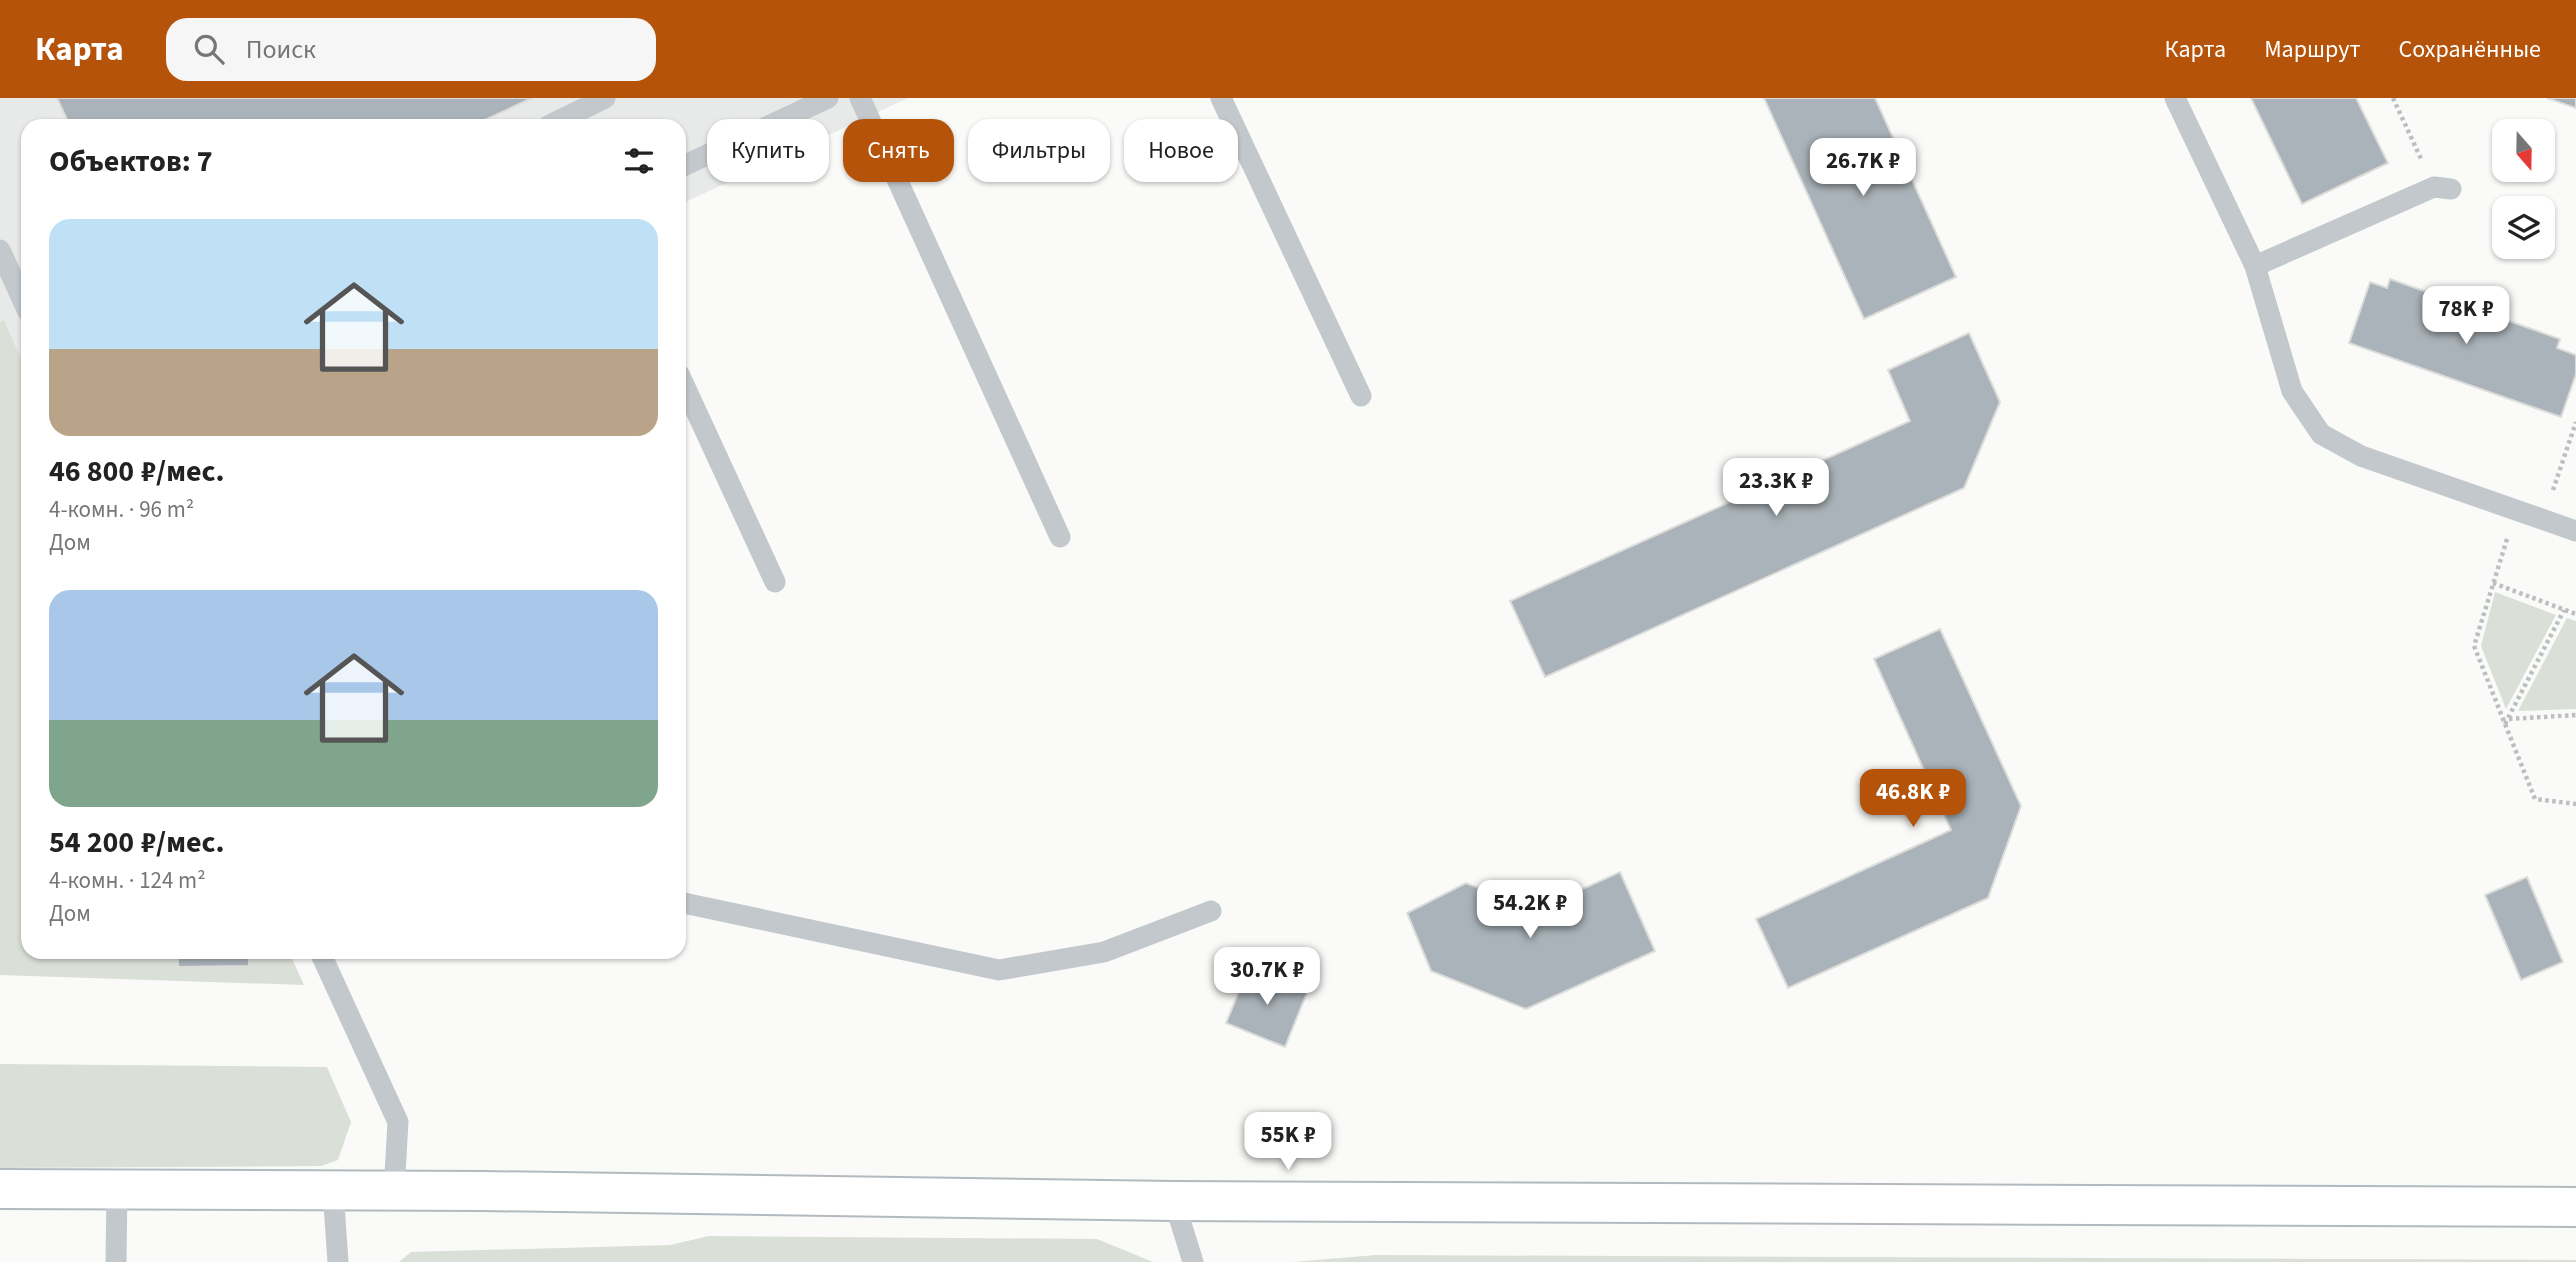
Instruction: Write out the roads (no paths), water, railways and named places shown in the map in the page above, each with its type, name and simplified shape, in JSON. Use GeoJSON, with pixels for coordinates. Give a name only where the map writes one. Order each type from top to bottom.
{"type":"FeatureCollection","features":[{"type":"Feature","properties":{"kind":"street"},"geometry":{"type":"LineString","coordinates":[[0,1189],[333,1190],[1174,1201],[2576,1207]]}},
{"type":"Feature","properties":{"kind":"lane"},"geometry":{"type":"LineString","coordinates":[[562,119],[605,98]]}},
{"type":"Feature","properties":{"kind":"lane"},"geometry":{"type":"LineString","coordinates":[[686,165],[828,98]]}},
{"type":"Feature","properties":{"kind":"lane"},"geometry":{"type":"LineString","coordinates":[[860,98],[1060,537]]}},
{"type":"Feature","properties":{"kind":"lane"},"geometry":{"type":"LineString","coordinates":[[1221,98],[1361,396]]}},
{"type":"Feature","properties":{"kind":"lane"},"geometry":{"type":"LineString","coordinates":[[2175,98],[2255,266],[2292,391],[2321,434],[2361,456],[2576,531]]}},
{"type":"Feature","properties":{"kind":"lane"},"geometry":{"type":"LineString","coordinates":[[2255,266],[2443,188]]}},
{"type":"Feature","properties":{"kind":"lane"},"geometry":{"type":"LineString","coordinates":[[0,250],[21,296]]}},
{"type":"Feature","properties":{"kind":"lane"},"geometry":{"type":"LineString","coordinates":[[686,389],[775,582]]}},
{"type":"Feature","properties":{"kind":"lane"},"geometry":{"type":"LineString","coordinates":[[686,903],[999,970],[1104,952],[1211,911]]}},
{"type":"Feature","properties":{"kind":"lane"},"geometry":{"type":"LineString","coordinates":[[323,959],[398,1122],[394,1191]]}},
{"type":"Feature","properties":{"kind":"lane"},"geometry":{"type":"LineString","coordinates":[[116,1262],[117,1190]]}},
{"type":"Feature","properties":{"kind":"lane"},"geometry":{"type":"LineString","coordinates":[[333,1190],[338,1262]]}},
{"type":"Feature","properties":{"kind":"lane"},"geometry":{"type":"LineString","coordinates":[[1174,1201],[1193,1262]]}}]}
